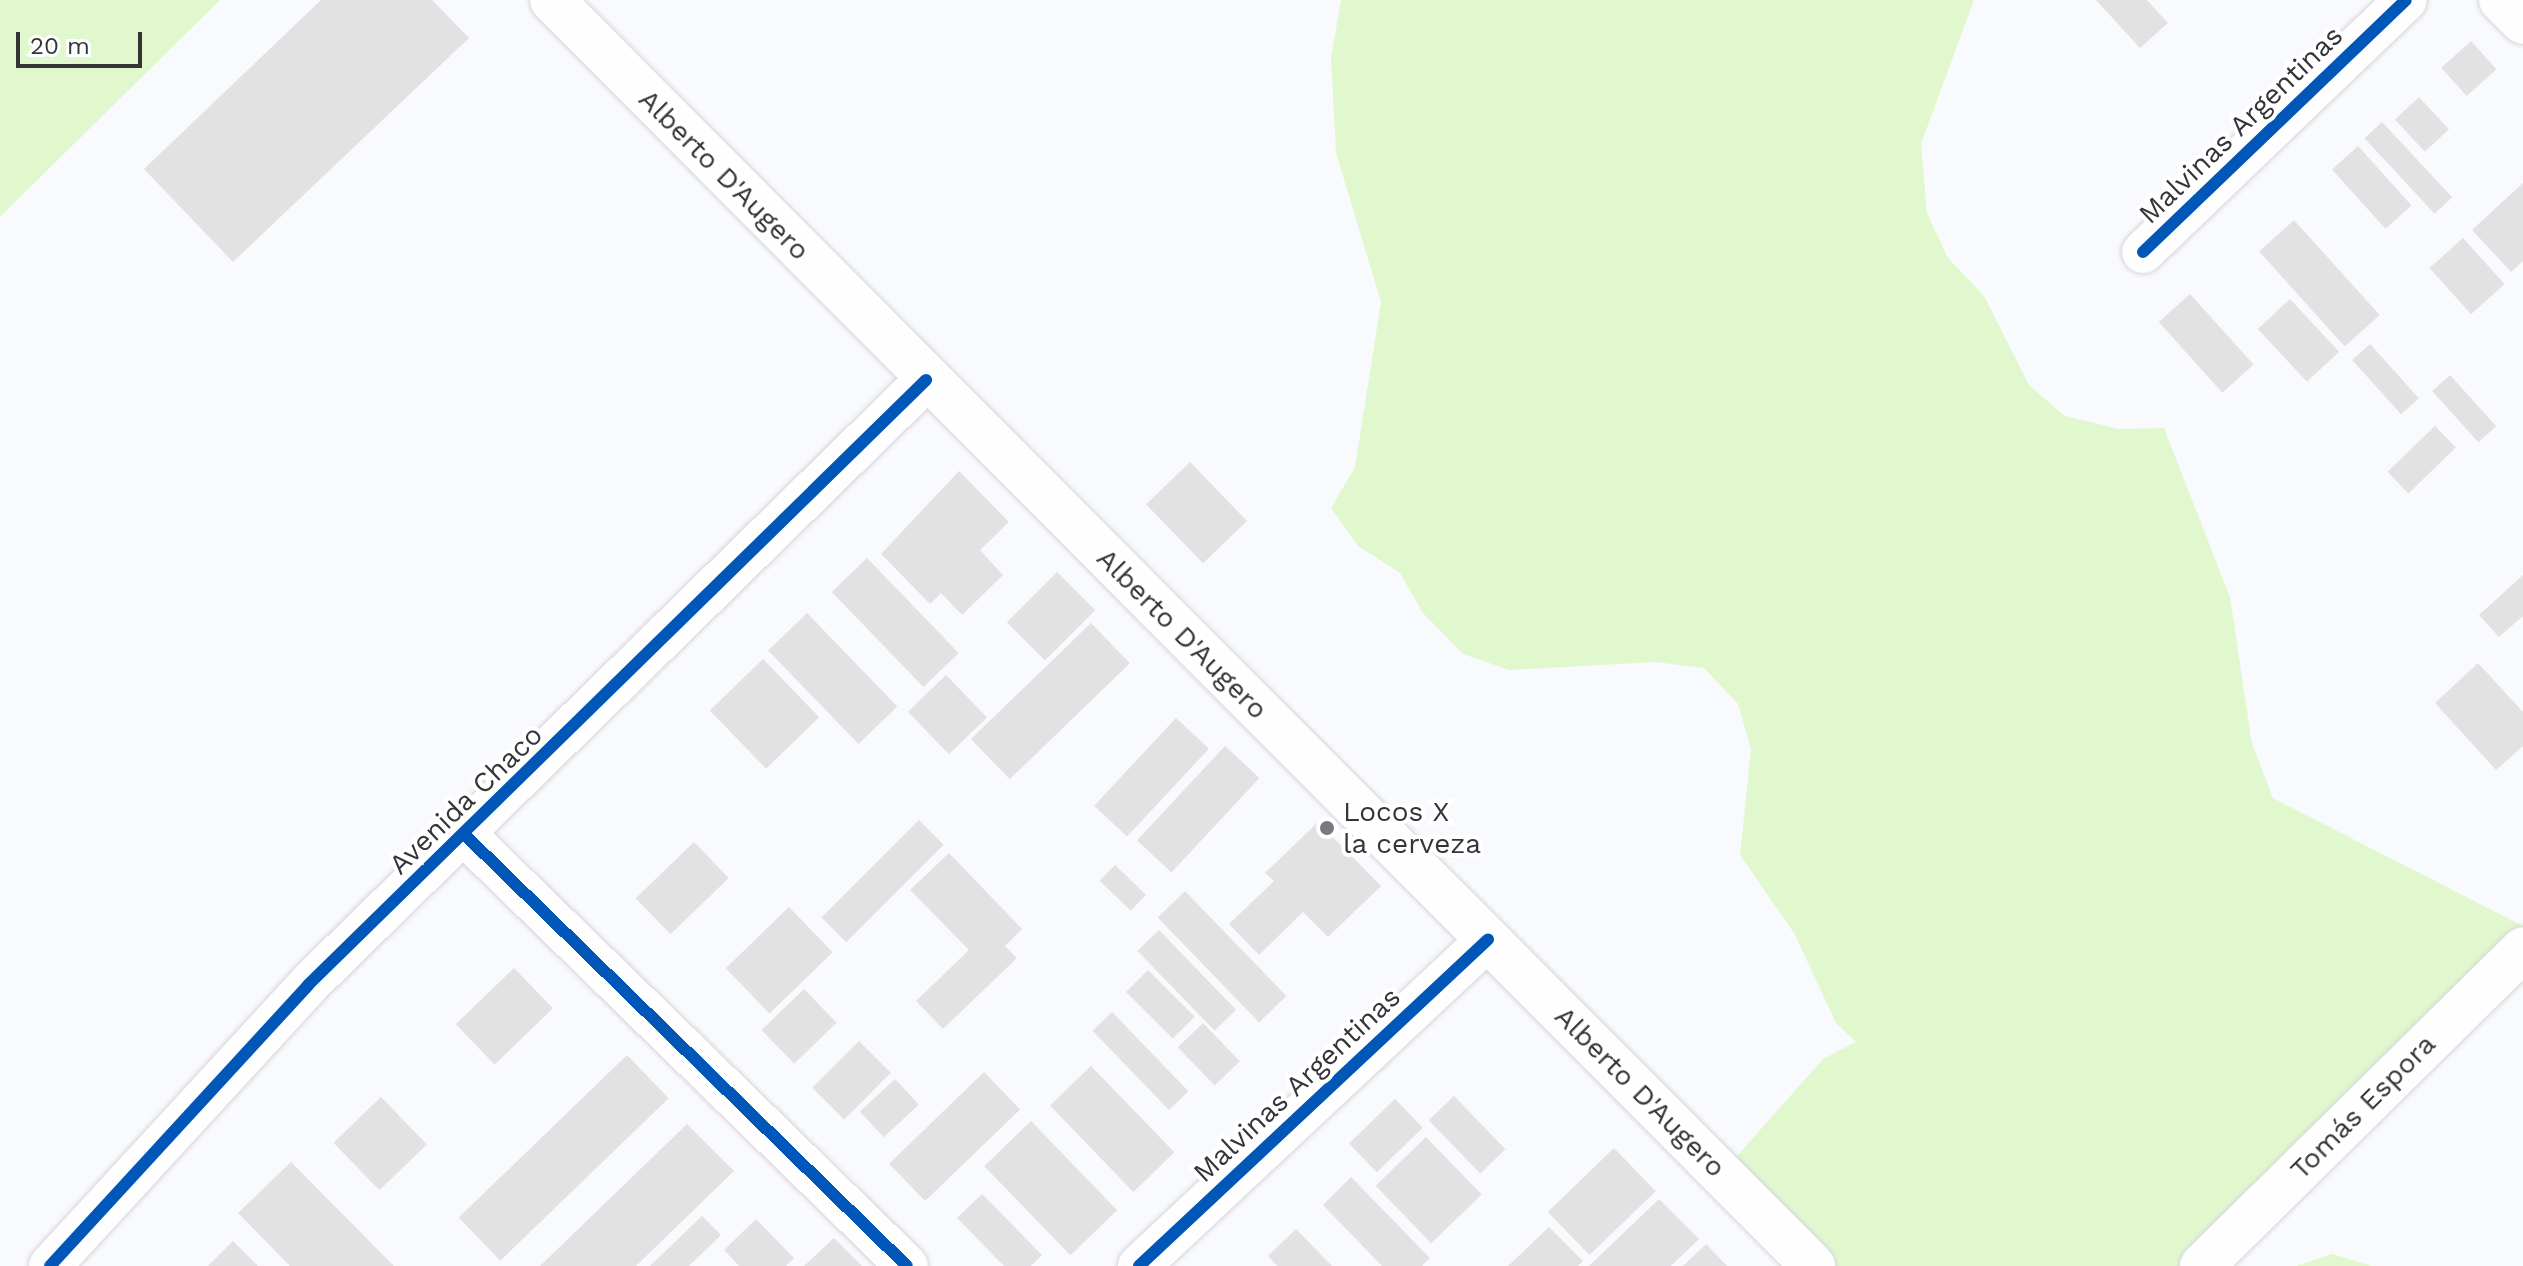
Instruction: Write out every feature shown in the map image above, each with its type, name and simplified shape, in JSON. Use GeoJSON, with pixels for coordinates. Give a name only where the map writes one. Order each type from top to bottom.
{"type":"FeatureCollection","features":[{"type":"Feature","properties":{"kind":"main road","name":"Alberto D'Augero"},"geometry":{"type":"LineString","coordinates":[[552,0],[926,380],[1813,1266]]}},
{"type":"Feature","properties":{"kind":"main road"},"geometry":{"type":"LineString","coordinates":[[2501,0],[2523,22]]}},
{"type":"Feature","properties":{"kind":"main road","name":"Tomás Espora"},"geometry":{"type":"LineString","coordinates":[[2202,1266],[2523,949]]}},
{"type":"Feature","properties":{"kind":"street","name":"Malvinas Argentinas"},"geometry":{"type":"LineString","coordinates":[[2143,252],[2406,0]]}},
{"type":"Feature","properties":{"kind":"street","name":"Avenida Chaco"},"geometry":{"type":"LineString","coordinates":[[50,1266],[308,985],[465,835],[926,380]]}},
{"type":"Feature","properties":{"kind":"street"},"geometry":{"type":"LineString","coordinates":[[465,835],[907,1266]]}},
{"type":"Feature","properties":{"kind":"street","name":"Malvinas Argentinas"},"geometry":{"type":"LineString","coordinates":[[1139,1266],[1488,939]]}},
{"type":"Feature","properties":{"kind":"green space"},"geometry":{"type":"Polygon","coordinates":[[[0,0],[220,0],[0,217],[0,0]]]}},
{"type":"Feature","properties":{"kind":"green space"},"geometry":{"type":"Polygon","coordinates":[[[1341,0],[1974,0],[1921,144],[1927,213],[1948,258],[1984,296],[2029,385],[2065,416],[2118,429],[2164,428],[2230,597],[2252,744],[2273,798],[2523,926],[2523,949],[2202,1266],[1813,1266],[1721,1174],[1823,1059],[1856,1042],[1836,1023],[1794,933],[1740,855],[1751,749],[1738,704],[1704,668],[1655,662],[1509,670],[1463,654],[1423,613],[1400,573],[1358,546],[1331,508],[1355,467],[1381,302],[1336,153],[1331,58],[1341,0]]]}},
{"type":"Feature","properties":{"kind":"green space"},"geometry":{"type":"Polygon","coordinates":[[[2332,1254],[2372,1266],[2296,1266],[2332,1254]]]}},
{"type":"Feature","properties":{"kind":"building"},"geometry":{"type":"Polygon","coordinates":[[[321,0],[432,0],[469,38],[233,262],[144,169],[321,0]]]}},
{"type":"Feature","properties":{"kind":"building"},"geometry":{"type":"Polygon","coordinates":[[[2096,0],[2147,0],[2168,23],[2140,48],[2096,0]]]}},
{"type":"Feature","properties":{"kind":"building"},"geometry":{"type":"Polygon","coordinates":[[[2471,41],[2496,69],[2467,96],[2441,68],[2471,41]]]}},
{"type":"Feature","properties":{"kind":"building"},"geometry":{"type":"Polygon","coordinates":[[[2419,97],[2449,129],[2425,152],[2395,120],[2419,97]]]}},
{"type":"Feature","properties":{"kind":"building"},"geometry":{"type":"Polygon","coordinates":[[[2382,122],[2452,197],[2435,214],[2364,138],[2382,122]]]}},
{"type":"Feature","properties":{"kind":"building"},"geometry":{"type":"Polygon","coordinates":[[[2358,146],[2412,205],[2386,229],[2332,169],[2358,146]]]}},
{"type":"Feature","properties":{"kind":"building"},"geometry":{"type":"Polygon","coordinates":[[[2523,183],[2523,261],[2511,272],[2472,230],[2523,183]]]}},
{"type":"Feature","properties":{"kind":"building"},"geometry":{"type":"Polygon","coordinates":[[[2294,220],[2380,315],[2345,347],[2259,251],[2294,220]]]}},
{"type":"Feature","properties":{"kind":"building"},"geometry":{"type":"Polygon","coordinates":[[[2463,238],[2504,284],[2471,314],[2430,268],[2463,238]]]}},
{"type":"Feature","properties":{"kind":"building"},"geometry":{"type":"Polygon","coordinates":[[[2190,294],[2254,365],[2222,393],[2159,322],[2190,294]]]}},
{"type":"Feature","properties":{"kind":"building"},"geometry":{"type":"Polygon","coordinates":[[[2290,299],[2339,352],[2307,382],[2258,329],[2290,299]]]}},
{"type":"Feature","properties":{"kind":"building"},"geometry":{"type":"Polygon","coordinates":[[[2370,344],[2419,398],[2401,414],[2352,360],[2370,344]]]}},
{"type":"Feature","properties":{"kind":"building"},"geometry":{"type":"Polygon","coordinates":[[[2450,375],[2496,426],[2478,442],[2432,391],[2450,375]]]}},
{"type":"Feature","properties":{"kind":"building"},"geometry":{"type":"Polygon","coordinates":[[[2435,426],[2456,448],[2408,493],[2388,472],[2435,426]]]}},
{"type":"Feature","properties":{"kind":"building"},"geometry":{"type":"Polygon","coordinates":[[[1190,462],[1247,521],[1203,563],[1146,504],[1190,462]]]}},
{"type":"Feature","properties":{"kind":"building"},"geometry":{"type":"Polygon","coordinates":[[[959,471],[1009,522],[980,550],[1003,575],[962,615],[941,593],[930,604],[881,554],[959,471]]]}},
{"type":"Feature","properties":{"kind":"building"},"geometry":{"type":"Polygon","coordinates":[[[867,558],[959,653],[923,687],[832,592],[867,558]]]}},
{"type":"Feature","properties":{"kind":"building"},"geometry":{"type":"Polygon","coordinates":[[[1057,572],[1095,610],[1045,660],[1007,622],[1057,572]]]}},
{"type":"Feature","properties":{"kind":"building"},"geometry":{"type":"Polygon","coordinates":[[[2523,575],[2523,616],[2499,637],[2479,615],[2523,575]]]}},
{"type":"Feature","properties":{"kind":"building"},"geometry":{"type":"Polygon","coordinates":[[[807,613],[897,707],[858,744],[768,651],[807,613]]]}},
{"type":"Feature","properties":{"kind":"building"},"geometry":{"type":"Polygon","coordinates":[[[1091,623],[1130,663],[1010,779],[971,739],[1091,623]]]}},
{"type":"Feature","properties":{"kind":"building"},"geometry":{"type":"Polygon","coordinates":[[[763,659],[819,717],[766,769],[710,710],[763,659]]]}},
{"type":"Feature","properties":{"kind":"building"},"geometry":{"type":"Polygon","coordinates":[[[2478,663],[2523,712],[2523,746],[2496,770],[2435,703],[2478,663]]]}},
{"type":"Feature","properties":{"kind":"building"},"geometry":{"type":"Polygon","coordinates":[[[946,675],[987,717],[949,754],[908,712],[946,675]]]}},
{"type":"Feature","properties":{"kind":"building"},"geometry":{"type":"Polygon","coordinates":[[[1176,718],[1209,749],[1127,836],[1094,806],[1176,718]]]}},
{"type":"Feature","properties":{"kind":"building"},"geometry":{"type":"Polygon","coordinates":[[[1225,746],[1259,778],[1171,872],[1137,840],[1225,746]]]}},
{"type":"Feature","properties":{"kind":"building"},"geometry":{"type":"Polygon","coordinates":[[[919,820],[944,845],[846,942],[821,918],[919,820]]]}},
{"type":"Feature","properties":{"kind":"building"},"geometry":{"type":"Polygon","coordinates":[[[1318,822],[1381,886],[1328,937],[1303,912],[1259,955],[1229,924],[1274,881],[1265,873],[1318,822]]]}},
{"type":"Feature","properties":{"kind":"building"},"geometry":{"type":"Polygon","coordinates":[[[694,842],[729,878],[670,934],[636,898],[694,842]]]}},
{"type":"Feature","properties":{"kind":"building"},"geometry":{"type":"Polygon","coordinates":[[[949,853],[1022,929],[1005,946],[1017,958],[943,1029],[916,1001],[969,950],[910,890],[949,853]]]}},
{"type":"Feature","properties":{"kind":"building"},"geometry":{"type":"Polygon","coordinates":[[[1115,865],[1146,895],[1131,911],[1100,881],[1115,865]]]}},
{"type":"Feature","properties":{"kind":"building"},"geometry":{"type":"Polygon","coordinates":[[[1185,891],[1286,996],[1259,1022],[1158,917],[1185,891]]]}},
{"type":"Feature","properties":{"kind":"building"},"geometry":{"type":"Polygon","coordinates":[[[789,907],[833,952],[769,1013],[726,968],[789,907]]]}},
{"type":"Feature","properties":{"kind":"building"},"geometry":{"type":"Polygon","coordinates":[[[1159,930],[1236,1010],[1215,1031],[1137,951],[1159,930]]]}},
{"type":"Feature","properties":{"kind":"building"},"geometry":{"type":"Polygon","coordinates":[[[514,968],[553,1008],[495,1065],[456,1024],[514,968]]]}},
{"type":"Feature","properties":{"kind":"building"},"geometry":{"type":"Polygon","coordinates":[[[1148,970],[1195,1017],[1173,1039],[1126,992],[1148,970]]]}},
{"type":"Feature","properties":{"kind":"building"},"geometry":{"type":"Polygon","coordinates":[[[804,989],[837,1023],[794,1064],[762,1030],[804,989]]]}},
{"type":"Feature","properties":{"kind":"building"},"geometry":{"type":"Polygon","coordinates":[[[1112,1012],[1188,1091],[1169,1110],[1093,1031],[1112,1012]]]}},
{"type":"Feature","properties":{"kind":"building"},"geometry":{"type":"Polygon","coordinates":[[[1203,1023],[1240,1061],[1215,1085],[1178,1047],[1203,1023]]]}},
{"type":"Feature","properties":{"kind":"building"},"geometry":{"type":"Polygon","coordinates":[[[859,1041],[891,1073],[844,1119],[812,1088],[859,1041]]]}},
{"type":"Feature","properties":{"kind":"building"},"geometry":{"type":"Polygon","coordinates":[[[627,1055],[669,1098],[500,1261],[459,1218],[627,1055]]]}},
{"type":"Feature","properties":{"kind":"building"},"geometry":{"type":"Polygon","coordinates":[[[1091,1066],[1174,1152],[1133,1192],[1050,1106],[1091,1066]]]}},
{"type":"Feature","properties":{"kind":"building"},"geometry":{"type":"Polygon","coordinates":[[[984,1072],[1020,1109],[925,1201],[889,1164],[984,1072]]]}},
{"type":"Feature","properties":{"kind":"building"},"geometry":{"type":"Polygon","coordinates":[[[895,1079],[919,1105],[884,1137],[860,1112],[895,1079]]]}},
{"type":"Feature","properties":{"kind":"building"},"geometry":{"type":"Polygon","coordinates":[[[1454,1096],[1505,1149],[1480,1174],[1429,1120],[1454,1096]]]}},
{"type":"Feature","properties":{"kind":"building"},"geometry":{"type":"Polygon","coordinates":[[[381,1097],[427,1144],[379,1190],[334,1143],[381,1097]]]}},
{"type":"Feature","properties":{"kind":"building"},"geometry":{"type":"Polygon","coordinates":[[[1395,1099],[1423,1128],[1377,1172],[1349,1143],[1395,1099]]]}},
{"type":"Feature","properties":{"kind":"building"},"geometry":{"type":"Polygon","coordinates":[[[1031,1121],[1117,1210],[1070,1255],[984,1166],[1031,1121]]]}},
{"type":"Feature","properties":{"kind":"building"},"geometry":{"type":"Polygon","coordinates":[[[687,1124],[734,1171],[636,1266],[540,1266],[687,1124]]]}},
{"type":"Feature","properties":{"kind":"building"},"geometry":{"type":"Polygon","coordinates":[[[1426,1137],[1482,1195],[1431,1243],[1376,1186],[1426,1137]]]}},
{"type":"Feature","properties":{"kind":"building"},"geometry":{"type":"Polygon","coordinates":[[[1614,1148],[1656,1191],[1590,1255],[1548,1212],[1614,1148]]]}},
{"type":"Feature","properties":{"kind":"building"},"geometry":{"type":"Polygon","coordinates":[[[291,1162],[394,1266],[290,1266],[238,1213],[291,1162]]]}},
{"type":"Feature","properties":{"kind":"building"},"geometry":{"type":"Polygon","coordinates":[[[1351,1177],[1430,1258],[1422,1266],[1382,1266],[1323,1205],[1351,1177]]]}},
{"type":"Feature","properties":{"kind":"building"},"geometry":{"type":"Polygon","coordinates":[[[982,1194],[1042,1255],[1031,1266],[1004,1266],[957,1218],[982,1194]]]}},
{"type":"Feature","properties":{"kind":"building"},"geometry":{"type":"Polygon","coordinates":[[[1659,1199],[1699,1239],[1671,1266],[1589,1266],[1659,1199]]]}},
{"type":"Feature","properties":{"kind":"building"},"geometry":{"type":"Polygon","coordinates":[[[702,1216],[721,1235],[689,1266],[650,1266],[702,1216]]]}},
{"type":"Feature","properties":{"kind":"building"},"geometry":{"type":"Polygon","coordinates":[[[756,1219],[794,1258],[786,1266],[739,1266],[724,1250],[756,1219]]]}},
{"type":"Feature","properties":{"kind":"building"},"geometry":{"type":"Polygon","coordinates":[[[1549,1227],[1583,1261],[1578,1266],[1508,1266],[1549,1227]]]}},
{"type":"Feature","properties":{"kind":"building"},"geometry":{"type":"Polygon","coordinates":[[[1296,1229],[1332,1266],[1277,1266],[1268,1256],[1296,1229]]]}},
{"type":"Feature","properties":{"kind":"building"},"geometry":{"type":"Polygon","coordinates":[[[834,1238],[862,1266],[804,1266],[834,1238]]]}},
{"type":"Feature","properties":{"kind":"building"},"geometry":{"type":"Polygon","coordinates":[[[233,1241],[258,1266],[208,1266],[233,1241]]]}},
{"type":"Feature","properties":{"kind":"building"},"geometry":{"type":"Polygon","coordinates":[[[1706,1244],[1727,1266],[1683,1266],[1706,1244]]]}},
{"type":"Feature","properties":{"kind":"cycle path"},"geometry":{"type":"LineString","coordinates":[[2143,252],[2406,0]]}},
{"type":"Feature","properties":{"kind":"cycle path"},"geometry":{"type":"LineString","coordinates":[[50,1266],[308,985],[926,380]]}},
{"type":"Feature","properties":{"kind":"cycle path"},"geometry":{"type":"LineString","coordinates":[[465,835],[907,1266]]}},
{"type":"Feature","properties":{"kind":"cycle path"},"geometry":{"type":"LineString","coordinates":[[1139,1266],[1488,939]]}},
{"type":"Feature","properties":{"kind":"place","name":"Locos X la cerveza"},"geometry":{"type":"Point","coordinates":[1327,828]}}]}
